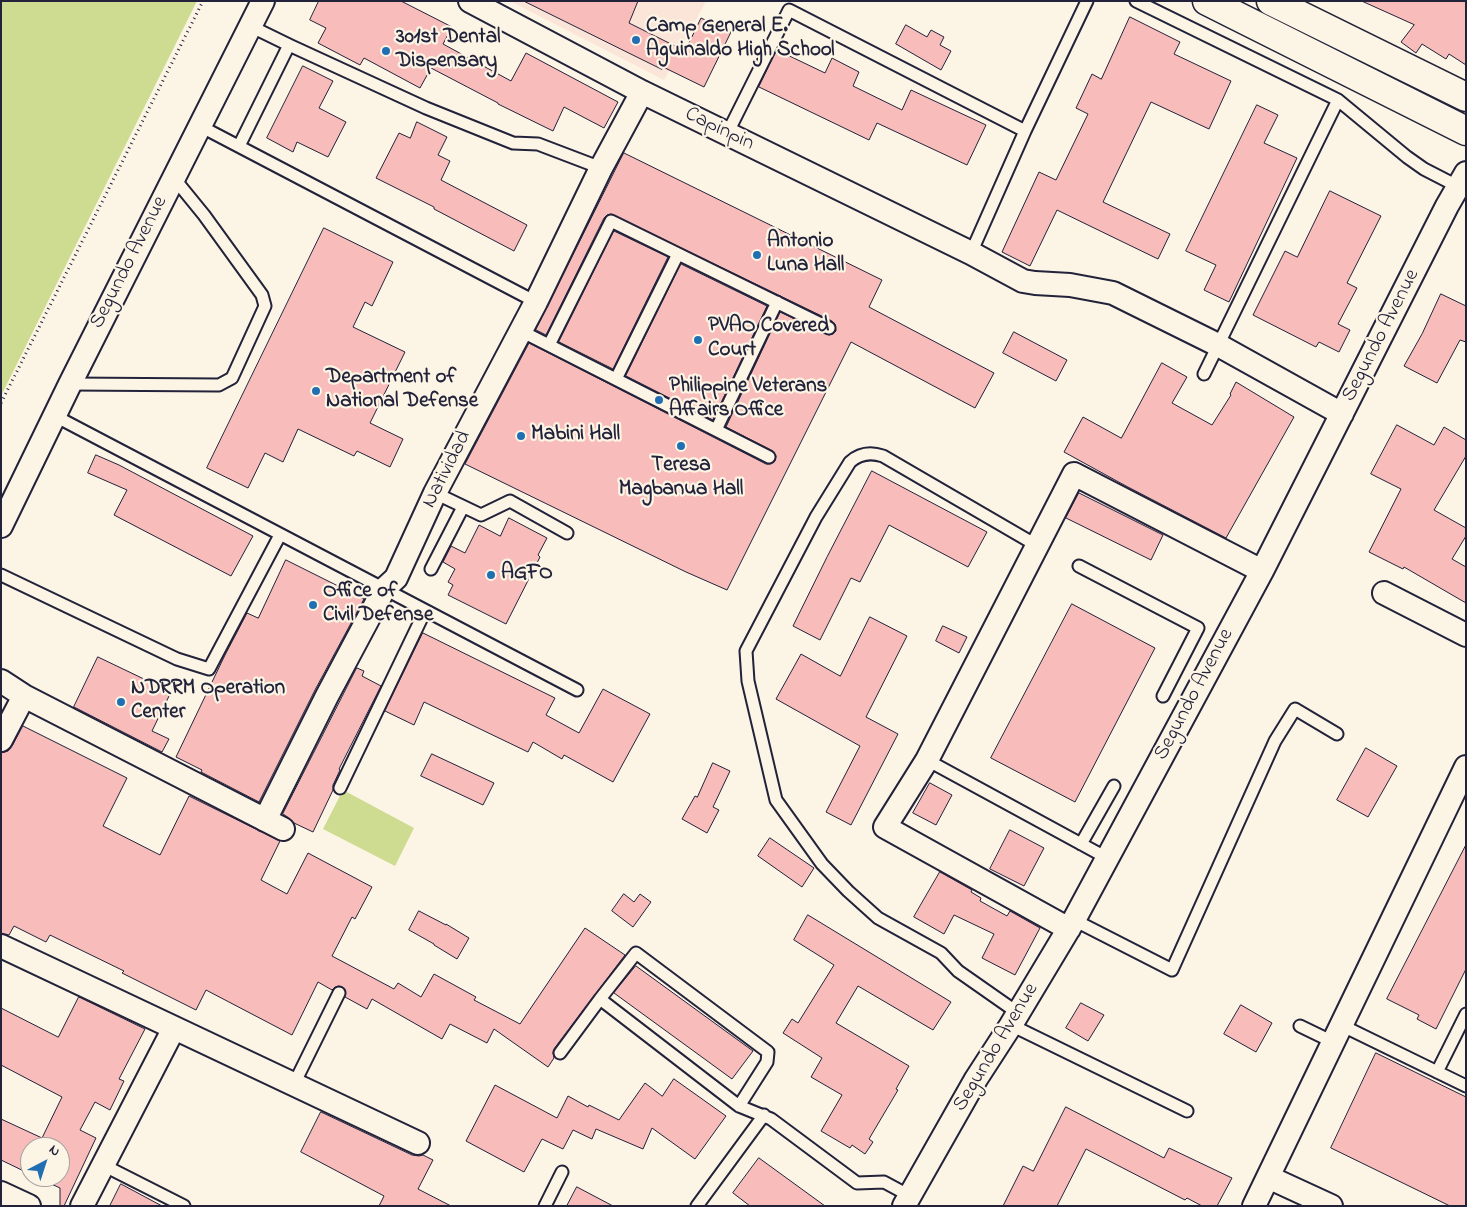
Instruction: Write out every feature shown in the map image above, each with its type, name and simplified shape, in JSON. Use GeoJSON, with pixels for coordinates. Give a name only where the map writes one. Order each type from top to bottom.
{"type":"FeatureCollection","features":[{"type":"Feature","properties":{"kind":"main road"},"geometry":{"type":"LineString","coordinates":[[1207,1],[1466,131]]}},
{"type":"Feature","properties":{"kind":"main road"},"geometry":{"type":"LineString","coordinates":[[1271,1],[1466,97]]}},
{"type":"Feature","properties":{"kind":"street","name":"Segundo Avenue"},"geometry":{"type":"LineString","coordinates":[[1,526],[262,1]]}},
{"type":"Feature","properties":{"kind":"street","name":"Capinpin"},"geometry":{"type":"LineString","coordinates":[[470,1],[642,92],[971,253],[1023,281],[1070,285],[1113,293],[1218,345],[1342,414]]}},
{"type":"Feature","properties":{"kind":"street","name":"Natividad"},"geometry":{"type":"LineString","coordinates":[[24,696],[274,825],[327,696],[384,589],[396,578],[435,494],[536,302],[601,168],[642,92]]}},
{"type":"Feature","properties":{"kind":"street","name":"Segundo Avenue"},"geometry":{"type":"LineString","coordinates":[[907,1201],[976,1079],[1015,1019],[1071,925],[1262,571],[1447,206],[1463,183]]}},
{"type":"Feature","properties":{"kind":"street"},"geometry":{"type":"LineString","coordinates":[[1071,925],[886,827],[927,760],[1074,474],[1262,571]]}},
{"type":"Feature","properties":{"kind":"street"},"geometry":{"type":"LineString","coordinates":[[1384,594],[1466,635]]}},
{"type":"Feature","properties":{"kind":"street"},"geometry":{"type":"LineString","coordinates":[[1,681],[24,696],[1,740]]}},
{"type":"Feature","properties":{"kind":"street"},"geometry":{"type":"LineString","coordinates":[[1254,1206],[1466,767]]}},
{"type":"Feature","properties":{"kind":"street"},"geometry":{"type":"LineString","coordinates":[[1,946],[418,1143]]}},
{"type":"Feature","properties":{"kind":"street"},"geometry":{"type":"LineString","coordinates":[[82,1206],[174,1028]]}},
{"type":"Feature","properties":{"kind":"street"},"geometry":{"type":"LineString","coordinates":[[1268,1177],[1331,1206]]}},
{"type":"Feature","properties":{"kind":"street"},"geometry":{"type":"LineString","coordinates":[[1,1193],[29,1206]]}},
{"type":"Feature","properties":{"kind":"lane"},"geometry":{"type":"LineString","coordinates":[[971,253],[1025,131],[1087,1]]}},
{"type":"Feature","properties":{"kind":"lane"},"geometry":{"type":"LineString","coordinates":[[1136,1],[1338,100],[1407,157],[1424,168],[1463,183]]}},
{"type":"Feature","properties":{"kind":"lane"},"geometry":{"type":"LineString","coordinates":[[727,134],[789,10],[1025,131]]}},
{"type":"Feature","properties":{"kind":"lane"},"geometry":{"type":"LineString","coordinates":[[250,26],[426,108],[513,143],[538,144],[601,168]]}},
{"type":"Feature","properties":{"kind":"lane"},"geometry":{"type":"LineString","coordinates":[[239,146],[289,45]]}},
{"type":"Feature","properties":{"kind":"lane"},"geometry":{"type":"LineString","coordinates":[[1204,374],[1338,100]]}},
{"type":"Feature","properties":{"kind":"lane"},"geometry":{"type":"LineString","coordinates":[[200,126],[536,302]]}},
{"type":"Feature","properties":{"kind":"lane"},"geometry":{"type":"LineString","coordinates":[[70,384],[218,385],[232,378],[265,306],[262,294],[204,215],[173,177]]}},
{"type":"Feature","properties":{"kind":"lane"},"geometry":{"type":"LineString","coordinates":[[549,345],[611,222],[829,328]]}},
{"type":"Feature","properties":{"kind":"lane"},"geometry":{"type":"LineString","coordinates":[[616,379],[678,254]]}},
{"type":"Feature","properties":{"kind":"lane"},"geometry":{"type":"LineString","coordinates":[[716,430],[777,302]]}},
{"type":"Feature","properties":{"kind":"lane"},"geometry":{"type":"LineString","coordinates":[[521,331],[769,457]]}},
{"type":"Feature","properties":{"kind":"lane"},"geometry":{"type":"LineString","coordinates":[[55,416],[577,690]]}},
{"type":"Feature","properties":{"kind":"lane"},"geometry":{"type":"LineString","coordinates":[[1036,545],[883,456],[865,454],[850,462],[816,517],[746,651],[748,681],[776,800],[822,864],[878,918],[941,953],[1015,1019],[1187,1111]]}},
{"type":"Feature","properties":{"kind":"lane"},"geometry":{"type":"LineString","coordinates":[[435,494],[481,515],[510,501],[567,533]]}},
{"type":"Feature","properties":{"kind":"lane"},"geometry":{"type":"LineString","coordinates":[[431,569],[464,507]]}},
{"type":"Feature","properties":{"kind":"lane"},"geometry":{"type":"LineString","coordinates":[[1,575],[176,659],[209,669],[280,535]]}},
{"type":"Feature","properties":{"kind":"lane"},"geometry":{"type":"LineString","coordinates":[[1079,566],[1198,628],[1163,696]]}},
{"type":"Feature","properties":{"kind":"lane"},"geometry":{"type":"LineString","coordinates":[[340,788],[425,611]]}},
{"type":"Feature","properties":{"kind":"lane"},"geometry":{"type":"LineString","coordinates":[[1071,925],[1172,970],[1275,741],[1295,709],[1337,734]]}},
{"type":"Feature","properties":{"kind":"lane"},"geometry":{"type":"LineString","coordinates":[[927,760],[1107,858]]}},
{"type":"Feature","properties":{"kind":"lane"},"geometry":{"type":"LineString","coordinates":[[1081,844],[1114,786]]}},
{"type":"Feature","properties":{"kind":"lane"},"geometry":{"type":"LineString","coordinates":[[560,1053],[636,953],[768,1052],[767,1062],[740,1106]]}},
{"type":"Feature","properties":{"kind":"lane"},"geometry":{"type":"LineString","coordinates":[[294,1084],[339,993]]}},
{"type":"Feature","properties":{"kind":"lane"},"geometry":{"type":"LineString","coordinates":[[600,999],[740,1106],[771,1119],[857,1183],[884,1182],[907,1201]]}},
{"type":"Feature","properties":{"kind":"lane"},"geometry":{"type":"LineString","coordinates":[[1437,1072],[1466,1014]]}},
{"type":"Feature","properties":{"kind":"lane"},"geometry":{"type":"LineString","coordinates":[[1300,1026],[1337,1034],[1437,1072],[1466,1086]]}},
{"type":"Feature","properties":{"kind":"lane"},"geometry":{"type":"LineString","coordinates":[[697,1206],[764,1115]]}},
{"type":"Feature","properties":{"kind":"lane"},"geometry":{"type":"LineString","coordinates":[[103,1164],[184,1206]]}},
{"type":"Feature","properties":{"kind":"lane"},"geometry":{"type":"LineString","coordinates":[[545,1206],[562,1172]]}},
{"type":"Feature","properties":{"kind":"path"},"geometry":{"type":"LineString","coordinates":[[1,403],[203,1]]}},
{"type":"Feature","properties":{"kind":"shaded area","name":"Camp General E. Aguinaldo High School"},"geometry":{"type":"Polygon","coordinates":[[[510,1],[706,1],[664,80],[510,1]]]}},
{"type":"Feature","properties":{"kind":"green space"},"geometry":{"type":"Polygon","coordinates":[[[1,1],[197,1],[1,396],[1,1]]]}},
{"type":"Feature","properties":{"kind":"green space"},"geometry":{"type":"Polygon","coordinates":[[[343,790],[414,828],[395,866],[323,829],[343,790]]]}},
{"type":"Feature","properties":{"kind":"building"},"geometry":{"type":"Polygon","coordinates":[[[319,1],[401,1],[452,27],[443,44],[511,81],[526,53],[618,102],[604,128],[564,107],[553,131],[431,68],[420,88],[364,58],[360,65],[318,43],[326,28],[310,20],[319,1]]]}},
{"type":"Feature","properties":{"kind":"building"},"geometry":{"type":"Polygon","coordinates":[[[524,1],[638,1],[629,23],[685,51],[701,18],[731,32],[704,87],[663,67],[662,69],[524,1]]]}},
{"type":"Feature","properties":{"kind":"building"},"geometry":{"type":"Polygon","coordinates":[[[1362,1],[1466,1],[1466,65],[1449,54],[1446,59],[1422,44],[1416,53],[1401,42],[1414,25],[1362,1]]]}},
{"type":"Feature","properties":{"kind":"building"},"geometry":{"type":"Polygon","coordinates":[[[1130,17],[1180,42],[1174,54],[1231,81],[1209,129],[1151,102],[1103,202],[1170,234],[1158,259],[1057,210],[1030,266],[1002,252],[1039,172],[1056,180],[1088,114],[1076,108],[1092,74],[1101,79],[1130,17]]]}},
{"type":"Feature","properties":{"kind":"building"},"geometry":{"type":"Polygon","coordinates":[[[906,25],[927,37],[931,30],[944,37],[940,45],[951,51],[941,70],[896,44],[906,25]]]}},
{"type":"Feature","properties":{"kind":"building"},"geometry":{"type":"Polygon","coordinates":[[[777,50],[825,73],[832,58],[859,72],[853,86],[902,110],[911,90],[986,125],[967,165],[877,123],[869,140],[759,87],[777,50]]]}},
{"type":"Feature","properties":{"kind":"building"},"geometry":{"type":"Polygon","coordinates":[[[303,66],[333,81],[319,108],[346,122],[328,157],[297,142],[293,152],[267,138],[303,66]]]}},
{"type":"Feature","properties":{"kind":"building"},"geometry":{"type":"Polygon","coordinates":[[[1257,105],[1278,115],[1264,143],[1297,158],[1229,302],[1204,290],[1216,265],[1186,251],[1257,105]]]}},
{"type":"Feature","properties":{"kind":"building"},"geometry":{"type":"Polygon","coordinates":[[[417,122],[447,137],[438,155],[450,161],[441,180],[527,225],[514,251],[376,178],[399,133],[410,138],[417,122]]]}},
{"type":"Feature","properties":{"kind":"building","name":"Philippine Veterans Affairs Office"},"geometry":{"type":"Polygon","coordinates":[[[624,153],[882,280],[869,307],[994,373],[975,408],[851,342],[727,590],[686,572],[465,464],[529,343],[766,464],[775,461],[776,456],[773,451],[726,427],[780,312],[829,335],[836,331],[835,324],[832,321],[611,214],[604,218],[546,335],[536,330],[624,153]]]}},
{"type":"Feature","properties":{"kind":"building"},"geometry":{"type":"Polygon","coordinates":[[[1330,191],[1381,216],[1347,283],[1357,288],[1338,324],[1350,330],[1339,352],[1319,342],[1316,347],[1253,315],[1285,251],[1297,257],[1330,191]]]}},
{"type":"Feature","properties":{"kind":"building","name":"Department of National Defense"},"geometry":{"type":"Polygon","coordinates":[[[324,228],[393,262],[372,306],[365,302],[353,327],[405,352],[370,423],[403,439],[390,467],[357,451],[354,456],[298,429],[283,462],[265,453],[248,488],[207,468],[324,228]]]}},
{"type":"Feature","properties":{"kind":"building"},"geometry":{"type":"Polygon","coordinates":[[[614,231],[668,257],[613,369],[559,342],[614,231]]]}},
{"type":"Feature","properties":{"kind":"building","name":"PVAO Covered Court"},"geometry":{"type":"Polygon","coordinates":[[[681,264],[767,306],[713,420],[626,376],[681,264]]]}},
{"type":"Feature","properties":{"kind":"building"},"geometry":{"type":"Polygon","coordinates":[[[1441,294],[1466,306],[1466,342],[1460,340],[1437,383],[1404,366],[1441,294]]]}},
{"type":"Feature","properties":{"kind":"building"},"geometry":{"type":"Polygon","coordinates":[[[1014,332],[1067,360],[1056,381],[1003,353],[1014,332]]]}},
{"type":"Feature","properties":{"kind":"building"},"geometry":{"type":"Polygon","coordinates":[[[1162,363],[1187,377],[1172,403],[1212,425],[1231,395],[1236,382],[1294,417],[1226,538],[1064,452],[1083,417],[1121,438],[1162,363]]]}},
{"type":"Feature","properties":{"kind":"building"},"geometry":{"type":"Polygon","coordinates":[[[1397,425],[1434,445],[1444,427],[1466,440],[1466,456],[1434,510],[1466,528],[1466,536],[1452,559],[1466,567],[1466,603],[1404,567],[1403,569],[1369,552],[1401,489],[1371,474],[1397,425]]]}},
{"type":"Feature","properties":{"kind":"building"},"geometry":{"type":"Polygon","coordinates":[[[96,455],[119,465],[253,536],[231,576],[114,515],[127,490],[88,473],[96,455]]]}},
{"type":"Feature","properties":{"kind":"building"},"geometry":{"type":"Polygon","coordinates":[[[872,471],[987,532],[968,567],[889,525],[860,582],[851,578],[820,640],[793,626],[872,471]]]}},
{"type":"Feature","properties":{"kind":"building"},"geometry":{"type":"Polygon","coordinates":[[[1079,493],[1163,535],[1151,560],[1066,518],[1079,493]]]}},
{"type":"Feature","properties":{"kind":"building","name":"AGFO"},"geometry":{"type":"Polygon","coordinates":[[[509,518],[547,538],[538,555],[540,557],[506,624],[448,595],[453,585],[448,582],[455,569],[443,562],[451,546],[465,553],[479,525],[500,536],[509,518]]]}},
{"type":"Feature","properties":{"kind":"building"},"geometry":{"type":"Polygon","coordinates":[[[286,560],[364,599],[315,690],[259,802],[176,757],[247,613],[258,618],[286,560]]]}},
{"type":"Feature","properties":{"kind":"building"},"geometry":{"type":"Polygon","coordinates":[[[1072,604],[1155,648],[1075,802],[991,758],[1072,604]]]}},
{"type":"Feature","properties":{"kind":"building"},"geometry":{"type":"Polygon","coordinates":[[[870,617],[907,636],[866,717],[898,734],[851,825],[826,812],[860,746],[776,699],[801,654],[840,676],[870,617]]]}},
{"type":"Feature","properties":{"kind":"building"},"geometry":{"type":"Polygon","coordinates":[[[943,626],[967,637],[959,653],[936,641],[943,626]]]}},
{"type":"Feature","properties":{"kind":"building"},"geometry":{"type":"Polygon","coordinates":[[[423,633],[555,698],[546,715],[579,733],[603,689],[650,714],[613,782],[564,755],[562,759],[533,742],[528,752],[424,702],[414,725],[385,711],[423,633]]]}},
{"type":"Feature","properties":{"kind":"building","name":"NDRRM Operation Center"},"geometry":{"type":"Polygon","coordinates":[[[98,657],[171,692],[152,731],[169,739],[162,752],[74,707],[98,657]]]}},
{"type":"Feature","properties":{"kind":"building"},"geometry":{"type":"Polygon","coordinates":[[[357,668],[364,671],[362,676],[381,686],[339,769],[333,790],[313,832],[294,823],[283,814],[357,668]]]}},
{"type":"Feature","properties":{"kind":"building"},"geometry":{"type":"Polygon","coordinates":[[[23,726],[127,778],[103,826],[160,855],[189,796],[280,841],[261,880],[287,894],[308,853],[372,887],[355,919],[352,917],[332,956],[394,989],[398,983],[421,997],[434,974],[476,997],[474,1000],[520,1024],[585,928],[625,955],[554,1049],[554,1058],[548,1067],[494,1029],[487,1043],[450,1024],[442,1039],[372,999],[367,1009],[345,997],[345,989],[339,986],[332,990],[318,982],[292,1035],[206,990],[196,1010],[122,973],[124,971],[50,935],[46,942],[14,926],[9,935],[1,933],[1,753],[8,751],[23,726]]]}},
{"type":"Feature","properties":{"kind":"building"},"geometry":{"type":"Polygon","coordinates":[[[1366,748],[1397,766],[1368,817],[1337,800],[1366,748]]]}},
{"type":"Feature","properties":{"kind":"building"},"geometry":{"type":"Polygon","coordinates":[[[432,754],[494,783],[483,805],[421,776],[432,754]]]}},
{"type":"Feature","properties":{"kind":"building"},"geometry":{"type":"Polygon","coordinates":[[[713,763],[730,771],[713,807],[719,810],[707,833],[682,819],[695,796],[697,797],[713,763]]]}},
{"type":"Feature","properties":{"kind":"building"},"geometry":{"type":"Polygon","coordinates":[[[930,783],[952,795],[936,825],[913,813],[930,783]]]}},
{"type":"Feature","properties":{"kind":"building"},"geometry":{"type":"Polygon","coordinates":[[[1010,830],[1044,848],[1024,886],[990,869],[1010,830]]]}},
{"type":"Feature","properties":{"kind":"building"},"geometry":{"type":"Polygon","coordinates":[[[770,838],[814,868],[802,887],[758,856],[770,838]]]}},
{"type":"Feature","properties":{"kind":"building"},"geometry":{"type":"Polygon","coordinates":[[[1466,845],[1466,969],[1436,1029],[1417,1019],[1419,1015],[1387,999],[1466,845]]]}},
{"type":"Feature","properties":{"kind":"building"},"geometry":{"type":"Polygon","coordinates":[[[940,872],[972,890],[971,892],[981,898],[980,901],[1007,916],[1010,911],[1040,928],[1015,975],[982,958],[994,934],[954,915],[944,934],[914,917],[940,872]]]}},
{"type":"Feature","properties":{"kind":"building"},"geometry":{"type":"Polygon","coordinates":[[[624,894],[634,902],[640,894],[651,902],[633,927],[612,911],[624,894]]]}},
{"type":"Feature","properties":{"kind":"building"},"geometry":{"type":"Polygon","coordinates":[[[419,911],[469,938],[457,959],[409,930],[419,911]]]}},
{"type":"Feature","properties":{"kind":"building"},"geometry":{"type":"Polygon","coordinates":[[[808,915],[951,1002],[933,1030],[858,986],[836,1023],[909,1066],[896,1089],[898,1090],[869,1139],[873,1142],[865,1154],[852,1145],[850,1148],[821,1131],[842,1095],[811,1077],[822,1058],[783,1033],[792,1019],[798,1023],[834,965],[794,940],[808,915]]]}},
{"type":"Feature","properties":{"kind":"building"},"geometry":{"type":"Polygon","coordinates":[[[636,966],[753,1051],[732,1079],[614,993],[636,966]]]}},
{"type":"Feature","properties":{"kind":"building"},"geometry":{"type":"Polygon","coordinates":[[[79,997],[145,1029],[119,1079],[124,1081],[110,1110],[95,1102],[80,1130],[96,1138],[64,1206],[60,1206],[60,1188],[58,1187],[70,1187],[70,1137],[42,1137],[62,1097],[1,1065],[1,1008],[58,1037],[79,997]]]}},
{"type":"Feature","properties":{"kind":"building"},"geometry":{"type":"Polygon","coordinates":[[[1081,1003],[1104,1015],[1088,1041],[1066,1028],[1081,1003]]]}},
{"type":"Feature","properties":{"kind":"building"},"geometry":{"type":"Polygon","coordinates":[[[1241,1005],[1272,1023],[1256,1052],[1224,1034],[1241,1005]]]}},
{"type":"Feature","properties":{"kind":"building"},"geometry":{"type":"Polygon","coordinates":[[[1376,1053],[1466,1097],[1466,1206],[1450,1206],[1331,1148],[1376,1053]]]}},
{"type":"Feature","properties":{"kind":"building"},"geometry":{"type":"Polygon","coordinates":[[[674,1079],[726,1116],[695,1159],[652,1128],[643,1149],[596,1129],[592,1139],[573,1130],[563,1149],[542,1139],[524,1172],[466,1141],[495,1085],[557,1118],[568,1096],[619,1120],[645,1083],[662,1096],[674,1079]]]}},
{"type":"Feature","properties":{"kind":"building"},"geometry":{"type":"Polygon","coordinates":[[[1066,1107],[1164,1158],[1169,1148],[1232,1178],[1217,1206],[1202,1206],[1187,1198],[1185,1200],[1086,1149],[1057,1206],[1003,1206],[1023,1166],[1033,1171],[1066,1107]]]}},
{"type":"Feature","properties":{"kind":"building"},"geometry":{"type":"Polygon","coordinates":[[[321,1112],[412,1155],[423,1155],[433,1160],[418,1189],[451,1206],[379,1206],[384,1196],[301,1152],[321,1112]]]}},
{"type":"Feature","properties":{"kind":"building"},"geometry":{"type":"Polygon","coordinates":[[[1,1119],[40,1137],[20,1137],[20,1169],[1,1160],[1,1119]]]}},
{"type":"Feature","properties":{"kind":"building"},"geometry":{"type":"Polygon","coordinates":[[[759,1158],[825,1206],[750,1206],[733,1193],[759,1158]]]}},
{"type":"Feature","properties":{"kind":"building"},"geometry":{"type":"Polygon","coordinates":[[[121,1184],[162,1206],[110,1206],[121,1184]]]}},
{"type":"Feature","properties":{"kind":"building"},"geometry":{"type":"Polygon","coordinates":[[[577,1187],[613,1206],[567,1206],[577,1187]]]}},
{"type":"Feature","properties":{"kind":"place","name":"Camp General E. Aguinaldo High School"},"geometry":{"type":"Point","coordinates":[636,40]}},
{"type":"Feature","properties":{"kind":"place","name":"301st Dental Dispensary"},"geometry":{"type":"Point","coordinates":[386,51]}},
{"type":"Feature","properties":{"kind":"place","name":"Antonio Luna Hall"},"geometry":{"type":"Point","coordinates":[757,255]}},
{"type":"Feature","properties":{"kind":"place","name":"PVAO Covered Court"},"geometry":{"type":"Point","coordinates":[698,340]}},
{"type":"Feature","properties":{"kind":"place","name":"Department of National Defense"},"geometry":{"type":"Point","coordinates":[316,391]}},
{"type":"Feature","properties":{"kind":"place","name":"Philippine Veterans Affairs Office"},"geometry":{"type":"Point","coordinates":[659,400]}},
{"type":"Feature","properties":{"kind":"place","name":"Mabini Hall"},"geometry":{"type":"Point","coordinates":[521,436]}},
{"type":"Feature","properties":{"kind":"place","name":"Teresa Magbanua Hall"},"geometry":{"type":"Point","coordinates":[681,446]}},
{"type":"Feature","properties":{"kind":"place","name":"AGFO"},"geometry":{"type":"Point","coordinates":[491,575]}},
{"type":"Feature","properties":{"kind":"place","name":"Office of Civil Defense"},"geometry":{"type":"Point","coordinates":[313,605]}},
{"type":"Feature","properties":{"kind":"place","name":"NDRRM Operation Center"},"geometry":{"type":"Point","coordinates":[121,702]}}]}
